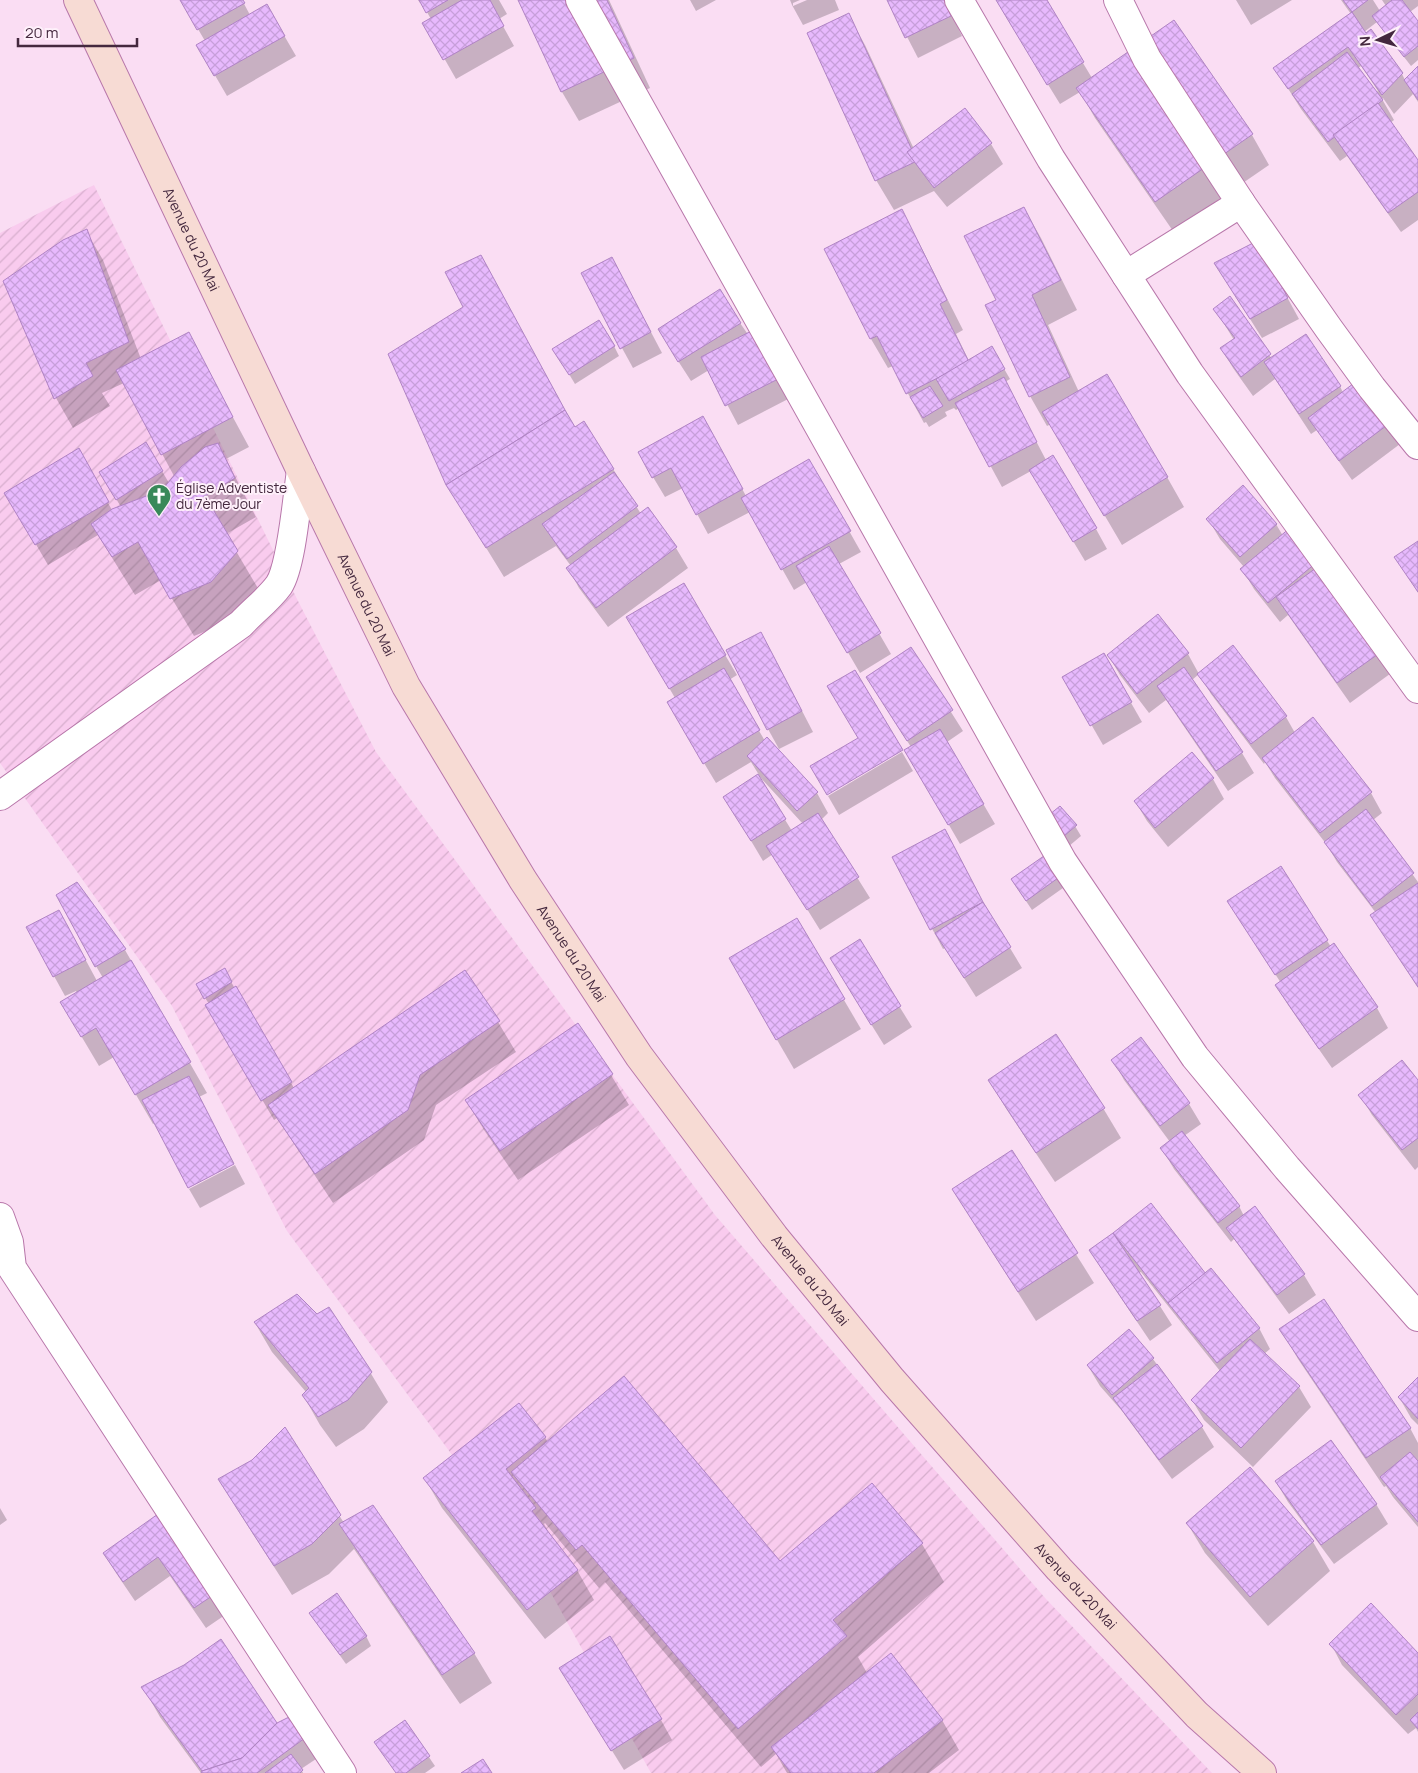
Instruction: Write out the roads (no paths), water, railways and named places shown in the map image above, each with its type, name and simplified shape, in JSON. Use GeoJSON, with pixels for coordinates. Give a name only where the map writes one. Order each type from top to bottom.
{"type":"FeatureCollection","features":[{"type":"Feature","properties":{"kind":"main road","name":"Avenue du 20 Mai"},"geometry":{"type":"LineString","coordinates":[[78,0],[301,471],[406,686],[524,880],[645,1063],[774,1236],[892,1380],[1059,1568],[1197,1715],[1262,1773]]}},
{"type":"Feature","properties":{"kind":"street"},"geometry":{"type":"LineString","coordinates":[[580,0],[1063,862],[1195,1057],[1287,1168],[1418,1317]]}},
{"type":"Feature","properties":{"kind":"street"},"geometry":{"type":"LineString","coordinates":[[959,0],[1051,158],[1190,374],[1418,689]]}},
{"type":"Feature","properties":{"kind":"street"},"geometry":{"type":"LineString","coordinates":[[1118,0],[1147,59],[1242,203],[1328,329],[1418,445]]}},
{"type":"Feature","properties":{"kind":"street"},"geometry":{"type":"LineString","coordinates":[[1126,275],[1242,203]]}},
{"type":"Feature","properties":{"kind":"street"},"geometry":{"type":"LineString","coordinates":[[0,796],[241,624],[280,584],[287,562],[301,471]]}},
{"type":"Feature","properties":{"kind":"street"},"geometry":{"type":"LineString","coordinates":[[0,1217],[9,1242],[6,1271],[342,1773]]}},
{"type":"Feature","properties":{"kind":"place","name":"Église Adventiste du 7ème Jour"},"geometry":{"type":"Point","coordinates":[159,517]}}]}
